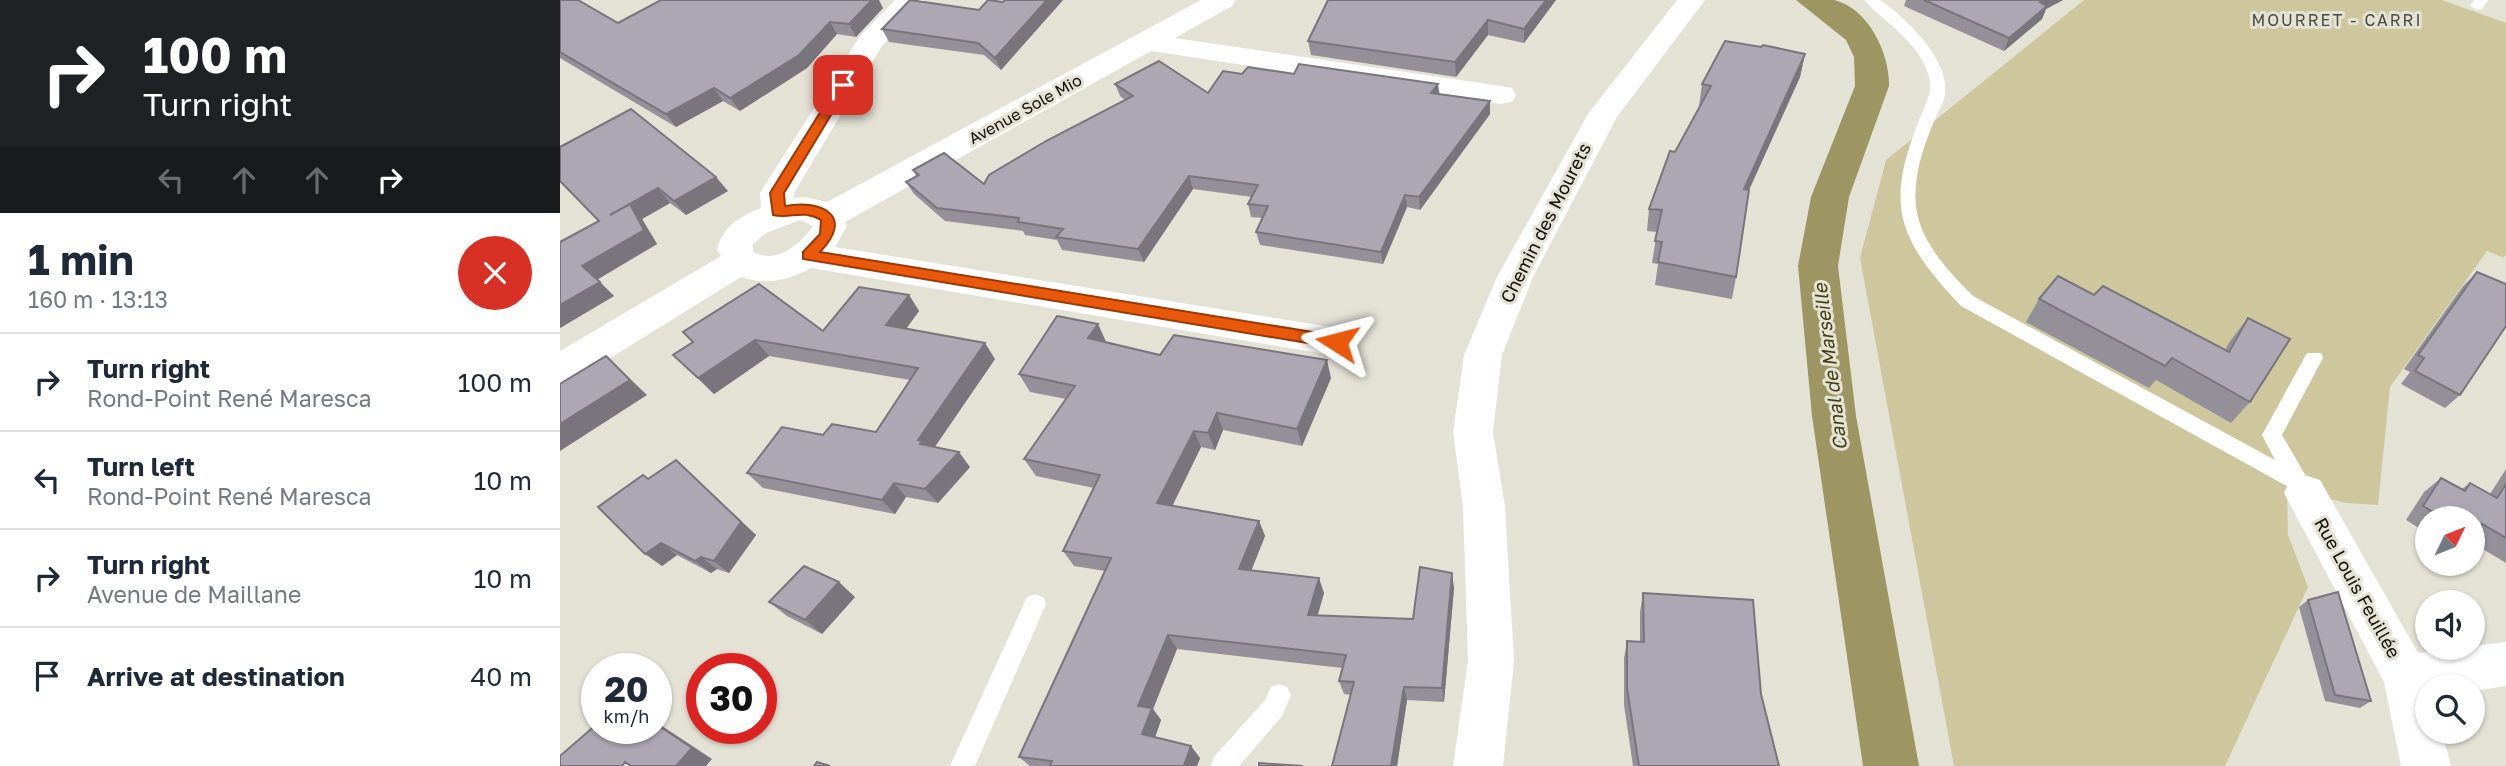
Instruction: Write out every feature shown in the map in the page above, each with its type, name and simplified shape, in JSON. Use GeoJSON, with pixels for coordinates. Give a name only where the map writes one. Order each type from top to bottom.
{"type":"FeatureCollection","features":[{"type":"Feature","properties":{"kind":"street"},"geometry":{"type":"LineString","coordinates":[[778,212],[777,193],[870,42],[910,0]]}},
{"type":"Feature","properties":{"kind":"street","name":"Avenue Sole Mio"},"geometry":{"type":"LineString","coordinates":[[827,217],[1222,0]]}},
{"type":"Feature","properties":{"kind":"street","name":"Chemin des Mourets"},"geometry":{"type":"LineString","coordinates":[[1478,766],[1491,661],[1484,507],[1473,432],[1483,355],[1515,277],[1603,114],[1690,0]]}},
{"type":"Feature","properties":{"kind":"street"},"geometry":{"type":"LineString","coordinates":[[1147,42],[1501,95]]}},
{"type":"Feature","properties":{"kind":"street"},"geometry":{"type":"LineString","coordinates":[[800,208],[814,209],[827,217],[830,226],[827,236],[808,255],[783,266],[766,269],[752,267],[740,261],[736,253],[737,243],[744,232],[754,223],[778,212],[800,208]]}},
{"type":"Feature","properties":{"kind":"street"},"geometry":{"type":"LineString","coordinates":[[808,255],[1337,342]]}},
{"type":"Feature","properties":{"kind":"street"},"geometry":{"type":"LineString","coordinates":[[560,370],[740,261]]}},
{"type":"Feature","properties":{"kind":"street","name":"Rue Louis Feuillée"},"geometry":{"type":"LineString","coordinates":[[2302,488],[2406,677],[2426,766]]}},
{"type":"Feature","properties":{"kind":"street"},"geometry":{"type":"LineString","coordinates":[[2406,677],[2506,664]]}},
{"type":"Feature","properties":{"kind":"lane"},"geometry":{"type":"LineString","coordinates":[[1871,0],[1906,28],[1928,55],[1938,91],[1912,158],[1907,198],[1913,230],[1945,278],[1967,301],[2302,488]]}},
{"type":"Feature","properties":{"kind":"lane"},"geometry":{"type":"LineString","coordinates":[[2302,488],[2272,435],[2314,358]]}},
{"type":"Feature","properties":{"kind":"lane"},"geometry":{"type":"LineString","coordinates":[[962,766],[1035,604]]}},
{"type":"Feature","properties":{"kind":"lane"},"geometry":{"type":"LineString","coordinates":[[1223,766],[1274,708],[1279,695]]}},
{"type":"Feature","properties":{"kind":"shaded area"},"geometry":{"type":"Polygon","coordinates":[[[2084,0],[2442,0],[2506,23],[2506,254],[2504,258],[2487,251],[2390,387],[2378,505],[2347,503],[2287,489],[2288,535],[2308,587],[2225,766],[1954,766],[1860,258],[1886,160],[2084,0]]]}},
{"type":"Feature","properties":{"kind":"building"},"geometry":{"type":"Polygon","coordinates":[[[560,0],[578,0],[618,23],[661,0],[872,0],[849,24],[830,22],[799,55],[730,98],[714,88],[666,114],[560,52],[560,0]]]}},
{"type":"Feature","properties":{"kind":"building"},"geometry":{"type":"Polygon","coordinates":[[[910,0],[979,10],[988,0],[1047,0],[995,58],[978,43],[882,29],[910,0]]]}},
{"type":"Feature","properties":{"kind":"building"},"geometry":{"type":"Polygon","coordinates":[[[1328,0],[1546,0],[1524,29],[1488,20],[1455,62],[1308,41],[1328,0]]]}},
{"type":"Feature","properties":{"kind":"building"},"geometry":{"type":"Polygon","coordinates":[[[1924,0],[2044,0],[2040,2],[2047,6],[2009,38],[1924,0]]]}},
{"type":"Feature","properties":{"kind":"building"},"geometry":{"type":"Polygon","coordinates":[[[1725,41],[1761,47],[1763,45],[1805,54],[1744,189],[1749,190],[1736,277],[1658,262],[1662,242],[1655,241],[1662,210],[1649,209],[1670,151],[1675,152],[1711,86],[1702,84],[1725,41]]]}},
{"type":"Feature","properties":{"kind":"building"},"geometry":{"type":"Polygon","coordinates":[[[1159,61],[1208,93],[1223,71],[1242,74],[1248,67],[1294,74],[1299,64],[1438,84],[1431,93],[1490,101],[1419,197],[1405,195],[1381,252],[1256,232],[1268,206],[1248,204],[1258,185],[1189,176],[1138,249],[1056,237],[1063,229],[1018,222],[1019,218],[937,208],[906,182],[919,175],[913,170],[944,153],[984,184],[989,175],[1046,141],[1133,96],[1115,84],[1159,61]]]}},
{"type":"Feature","properties":{"kind":"building"},"geometry":{"type":"Polygon","coordinates":[[[631,109],[716,177],[674,201],[658,188],[610,215],[630,204],[644,230],[582,266],[600,282],[560,305],[560,242],[599,221],[560,181],[560,147],[631,109]]]}},
{"type":"Feature","properties":{"kind":"building"},"geometry":{"type":"Polygon","coordinates":[[[2477,272],[2506,284],[2506,326],[2460,395],[2415,371],[2424,358],[2418,355],[2477,272]]]}},
{"type":"Feature","properties":{"kind":"building"},"geometry":{"type":"Polygon","coordinates":[[[2058,276],[2094,295],[2103,286],[2229,352],[2248,318],[2290,339],[2250,402],[2172,358],[2165,366],[2039,299],[2058,276]]]}},
{"type":"Feature","properties":{"kind":"building"},"geometry":{"type":"Polygon","coordinates":[[[759,284],[823,331],[859,287],[909,295],[886,325],[985,343],[918,440],[923,441],[920,444],[959,452],[925,489],[894,483],[882,500],[747,473],[782,427],[823,435],[832,424],[876,432],[918,368],[755,340],[698,378],[673,355],[693,342],[683,332],[759,284]]]}},
{"type":"Feature","properties":{"kind":"building"},"geometry":{"type":"Polygon","coordinates":[[[1057,316],[1098,324],[1088,338],[1160,355],[1174,335],[1327,360],[1297,429],[1217,413],[1208,433],[1194,431],[1157,503],[1259,521],[1239,569],[1319,578],[1308,615],[1413,619],[1420,567],[1452,573],[1442,688],[1404,687],[1391,766],[1332,766],[1354,682],[1339,681],[1346,655],[1168,635],[1138,706],[1152,708],[1142,734],[1191,746],[1184,766],[1050,766],[1052,761],[1019,757],[1111,558],[1063,551],[1100,475],[1024,459],[1075,386],[1019,374],[1057,316]]]}},
{"type":"Feature","properties":{"kind":"building"},"geometry":{"type":"Polygon","coordinates":[[[606,356],[630,380],[560,424],[560,384],[606,356]]]}},
{"type":"Feature","properties":{"kind":"building"},"geometry":{"type":"Polygon","coordinates":[[[676,460],[741,522],[714,561],[701,557],[695,561],[661,543],[645,554],[598,507],[643,475],[648,479],[676,460]]]}},
{"type":"Feature","properties":{"kind":"building"},"geometry":{"type":"Polygon","coordinates":[[[2441,478],[2465,491],[2470,483],[2497,498],[2506,484],[2506,538],[2485,526],[2485,506],[2423,506],[2441,478]]]}},
{"type":"Feature","properties":{"kind":"building"},"geometry":{"type":"Polygon","coordinates":[[[804,566],[839,582],[805,620],[769,602],[804,566]]]}},
{"type":"Feature","properties":{"kind":"building"},"geometry":{"type":"Polygon","coordinates":[[[2338,592],[2371,701],[2335,695],[2308,600],[2338,592]]]}},
{"type":"Feature","properties":{"kind":"building"},"geometry":{"type":"Polygon","coordinates":[[[1643,593],[1753,600],[1761,694],[1779,766],[1639,766],[1627,688],[1627,641],[1644,642],[1643,593]]]}},
{"type":"Feature","properties":{"kind":"building"},"geometry":{"type":"Polygon","coordinates":[[[672,735],[692,748],[676,766],[631,766],[625,762],[622,766],[560,766],[560,756],[581,738],[581,744],[672,744],[672,735]]]}},
{"type":"Feature","properties":{"kind":"building"},"geometry":{"type":"Polygon","coordinates":[[[817,762],[830,766],[814,766],[817,762]]]}},
{"type":"Feature","properties":{"kind":"building"},"geometry":{"type":"Polygon","coordinates":[[[1259,763],[1303,766],[1259,766],[1259,763]]]}},
{"type":"Feature","properties":{"kind":"waterway","name":"Canal de Marseille"},"geometry":{"type":"LineString","coordinates":[[1812,0],[1838,15],[1858,34],[1865,44],[1873,70],[1872,86],[1830,197],[1824,219],[1818,266],[1834,416],[1891,766]]}},
{"type":"Feature","properties":{"kind":"district","name":"MOURRET - CARRI"},"geometry":{"type":"Point","coordinates":[2337,20]}},
{"type":"Feature","properties":{"kind":"route"},"geometry":{"type":"LineString","coordinates":[[843,85],[777,193],[778,212],[800,208],[814,209],[827,217],[830,226],[827,236],[820,246],[808,255],[1337,342]]}}]}
